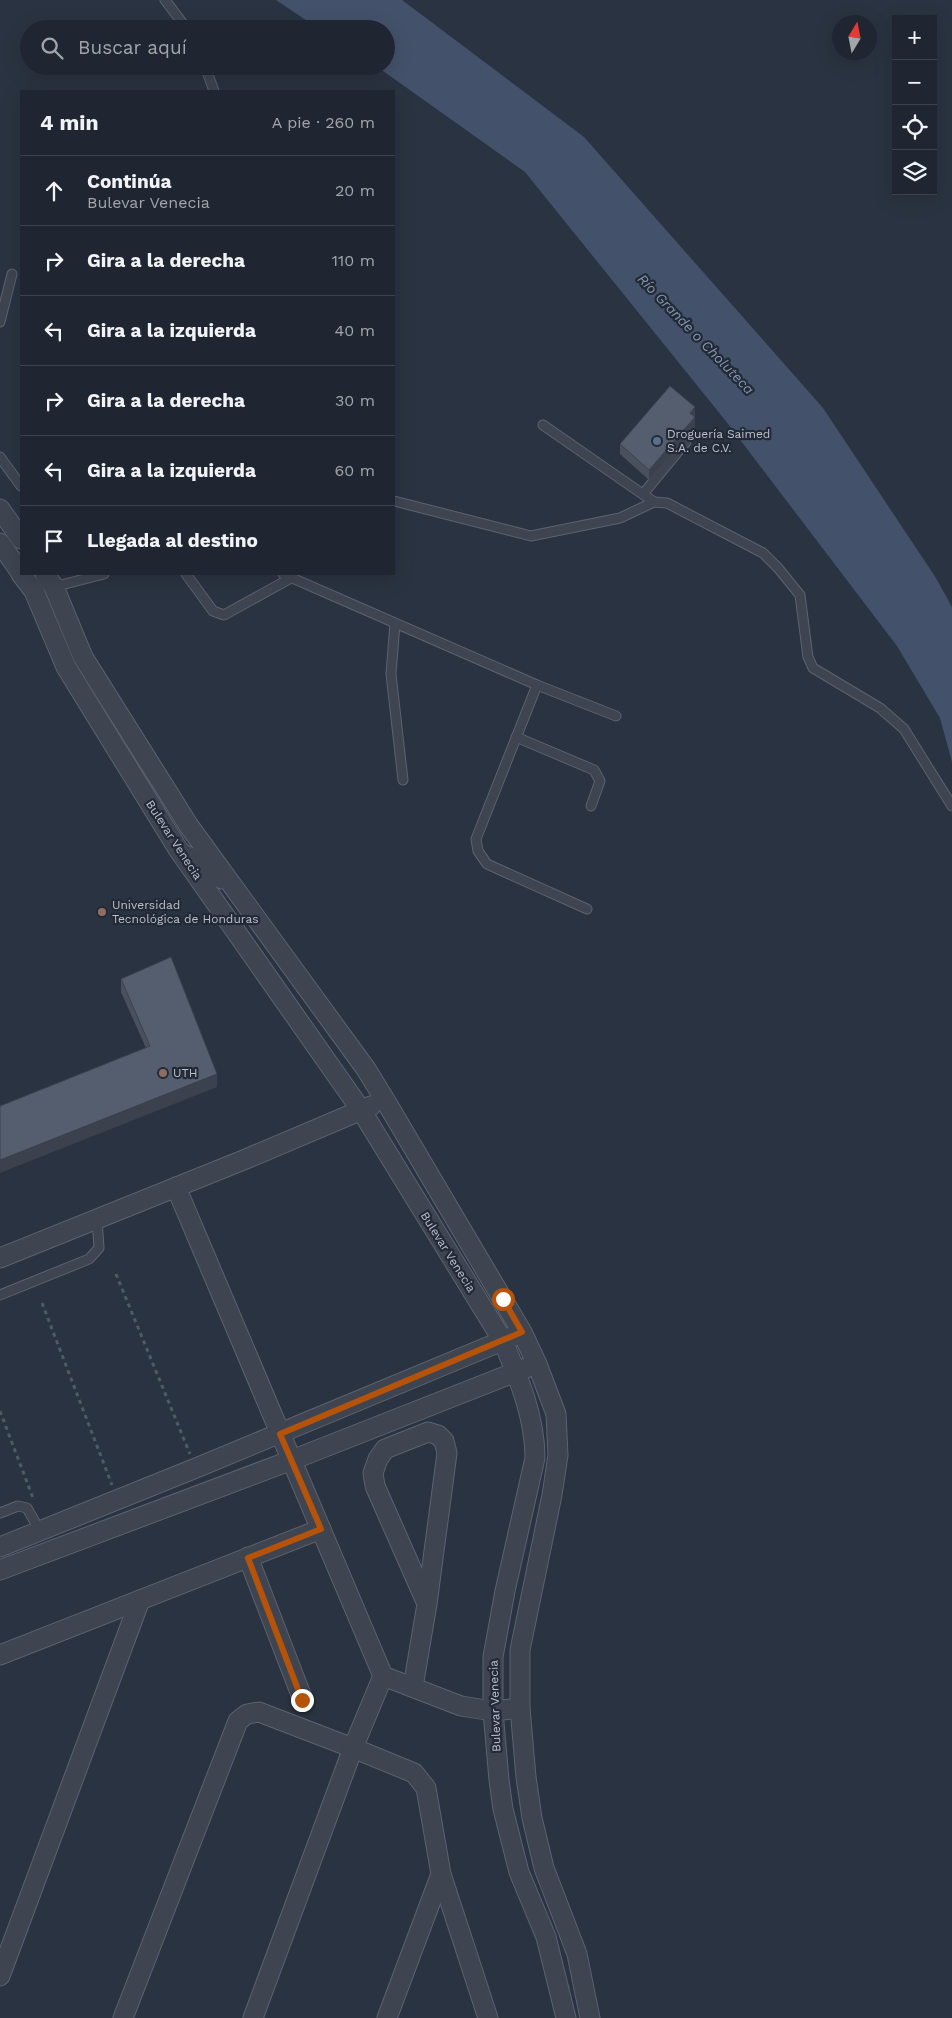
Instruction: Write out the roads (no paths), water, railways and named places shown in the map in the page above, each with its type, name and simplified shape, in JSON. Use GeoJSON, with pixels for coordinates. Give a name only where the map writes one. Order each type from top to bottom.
{"type":"FeatureCollection","features":[{"type":"Feature","properties":{"kind":"street"},"geometry":{"type":"LineString","coordinates":[[0,509],[20,538]]}},
{"type":"Feature","properties":{"kind":"street","name":"Bulevar Venecia"},"geometry":{"type":"LineString","coordinates":[[0,543],[20,573]]}},
{"type":"Feature","properties":{"kind":"street","name":"Bulevar Venecia"},"geometry":{"type":"LineString","coordinates":[[22,575],[34,591],[66,667],[178,849],[361,1110],[503,1341],[516,1371],[532,1420],[535,1438],[535,1458],[493,1657],[493,1711],[503,1810],[519,1872],[546,1937],[566,2018]]}},
{"type":"Feature","properties":{"kind":"street","name":"Bulevar Venecia"},"geometry":{"type":"LineString","coordinates":[[50,580],[83,657],[189,826],[366,1069],[385,1100],[522,1332],[537,1364],[556,1414],[558,1455],[552,1495],[520,1650],[520,1708],[526,1777],[532,1818],[544,1868],[578,1954],[590,2018]]}},
{"type":"Feature","properties":{"kind":"street"},"geometry":{"type":"LineString","coordinates":[[0,1258],[385,1100]]}},
{"type":"Feature","properties":{"kind":"street"},"geometry":{"type":"LineString","coordinates":[[176,1187],[383,1676],[353,1748],[254,2018]]}},
{"type":"Feature","properties":{"kind":"street"},"geometry":{"type":"LineString","coordinates":[[0,1547],[280,1434],[522,1332]]}},
{"type":"Feature","properties":{"kind":"street"},"geometry":{"type":"LineString","coordinates":[[0,1570],[292,1460],[537,1364]]}},
{"type":"Feature","properties":{"kind":"street"},"geometry":{"type":"LineString","coordinates":[[413,1687],[427,1604],[448,1453],[444,1441],[438,1435],[428,1432],[385,1449],[372,1473],[374,1486],[427,1604]]}},
{"type":"Feature","properties":{"kind":"street"},"geometry":{"type":"LineString","coordinates":[[0,1655],[321,1529]]}},
{"type":"Feature","properties":{"kind":"street"},"geometry":{"type":"LineString","coordinates":[[248,1558],[302,1700]]}},
{"type":"Feature","properties":{"kind":"street"},"geometry":{"type":"LineString","coordinates":[[0,1976],[140,1600]]}},
{"type":"Feature","properties":{"kind":"street"},"geometry":{"type":"LineString","coordinates":[[383,1676],[461,1706],[493,1711],[520,1708]]}},
{"type":"Feature","properties":{"kind":"street"},"geometry":{"type":"LineString","coordinates":[[123,2018],[238,1721],[247,1714],[259,1712],[414,1773],[421,1780],[426,1788],[441,1874],[488,2018]]}},
{"type":"Feature","properties":{"kind":"street"},"geometry":{"type":"LineString","coordinates":[[387,2018],[441,1874]]}},
{"type":"Feature","properties":{"kind":"lane"},"geometry":{"type":"LineString","coordinates":[[165,0],[180,20]]}},
{"type":"Feature","properties":{"kind":"lane"},"geometry":{"type":"LineString","coordinates":[[208,75],[214,90]]}},
{"type":"Feature","properties":{"kind":"lane"},"geometry":{"type":"LineString","coordinates":[[0,322],[12,274]]}},
{"type":"Feature","properties":{"kind":"lane"},"geometry":{"type":"LineString","coordinates":[[543,425],[654,502]]}},
{"type":"Feature","properties":{"kind":"lane"},"geometry":{"type":"LineString","coordinates":[[643,494],[686,442]]}},
{"type":"Feature","properties":{"kind":"lane"},"geometry":{"type":"LineString","coordinates":[[0,457],[20,485]]}},
{"type":"Feature","properties":{"kind":"lane"},"geometry":{"type":"LineString","coordinates":[[395,501],[531,536],[620,518],[654,502],[667,503],[763,553],[800,595],[808,657],[814,668],[880,708],[904,729],[952,806]]}},
{"type":"Feature","properties":{"kind":"lane"},"geometry":{"type":"LineString","coordinates":[[187,575],[213,611],[224,615],[287,576],[616,716]]}},
{"type":"Feature","properties":{"kind":"lane"},"geometry":{"type":"LineString","coordinates":[[34,591],[50,580],[89,576]]}},
{"type":"Feature","properties":{"kind":"lane"},"geometry":{"type":"LineString","coordinates":[[395,623],[391,674],[403,780]]}},
{"type":"Feature","properties":{"kind":"lane"},"geometry":{"type":"LineString","coordinates":[[537,684],[476,839],[478,851],[487,864],[587,909]]}},
{"type":"Feature","properties":{"kind":"lane"},"geometry":{"type":"LineString","coordinates":[[516,737],[594,770],[600,781],[591,806]]}},
{"type":"Feature","properties":{"kind":"lane"},"geometry":{"type":"LineString","coordinates":[[178,849],[189,849],[196,854],[214,880],[221,884],[228,882]]}},
{"type":"Feature","properties":{"kind":"lane"},"geometry":{"type":"LineString","coordinates":[[0,1295],[89,1259],[99,1248],[97,1219]]}},
{"type":"Feature","properties":{"kind":"lane"},"geometry":{"type":"LineString","coordinates":[[0,1513],[18,1506],[27,1508],[43,1530]]}},
{"type":"Feature","properties":{"kind":"water","name":"Río Grande o Choluteca"},"geometry":{"type":"Polygon","coordinates":[[[276,0],[402,0],[584,137],[823,408],[936,578],[952,607],[952,762],[940,718],[897,646],[725,420],[525,172],[389,75],[395,75],[395,20],[306,20],[276,0]]]}},
{"type":"Feature","properties":{"kind":"place","name":"Droguería Saimed S.A. de C.V."},"geometry":{"type":"Point","coordinates":[657,441]}},
{"type":"Feature","properties":{"kind":"place","name":"Universidad Tecnológica de Honduras"},"geometry":{"type":"Point","coordinates":[102,912]}},
{"type":"Feature","properties":{"kind":"place","name":"UTH"},"geometry":{"type":"Point","coordinates":[163,1073]}}]}
